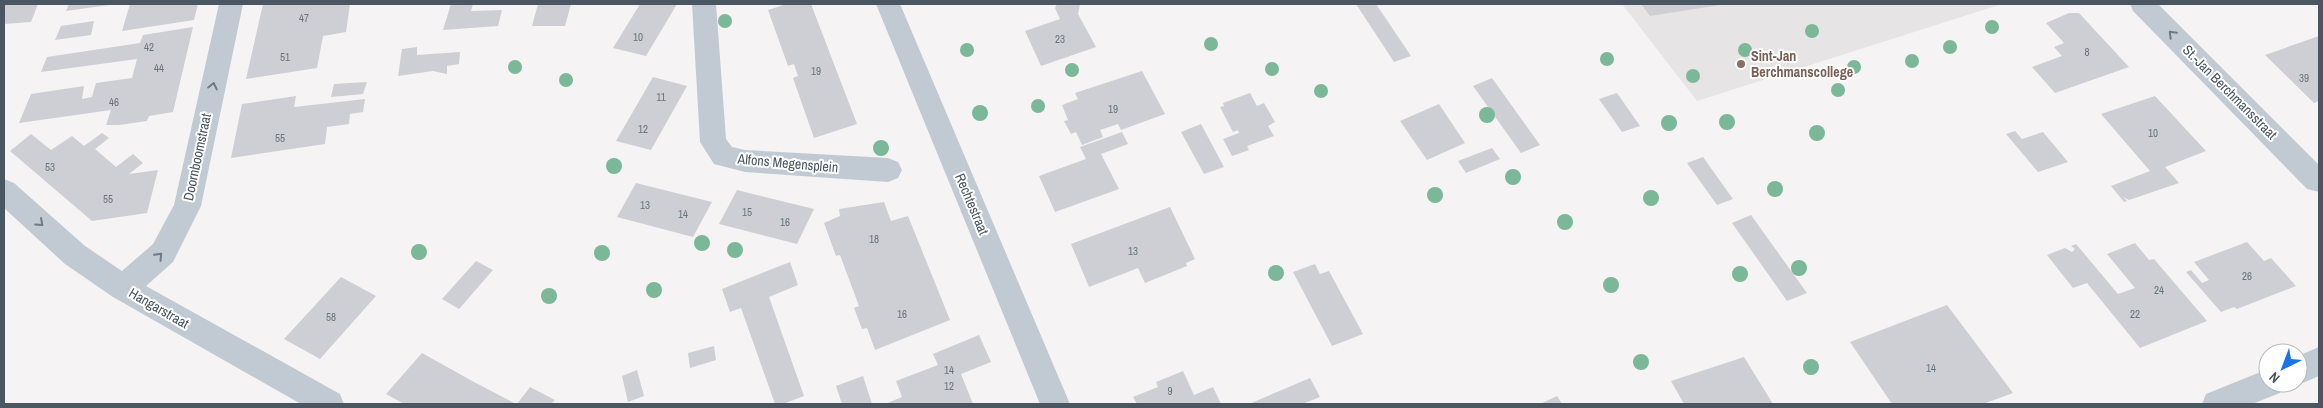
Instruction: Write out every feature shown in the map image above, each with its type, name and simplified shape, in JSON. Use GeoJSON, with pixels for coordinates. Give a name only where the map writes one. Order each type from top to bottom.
{"type":"FeatureCollection","features":[{"type":"Feature","properties":{"kind":"street","name":"Doornboomstraat"},"geometry":{"type":"LineString","coordinates":[[123,288],[163,253],[187,206],[231,4]]}},
{"type":"Feature","properties":{"kind":"street","name":"Alfons Megensplein"},"geometry":{"type":"LineString","coordinates":[[704,4],[713,142],[724,156],[745,162],[888,170]]}},
{"type":"Feature","properties":{"kind":"street","name":"Rechtestraat"},"geometry":{"type":"LineString","coordinates":[[888,4],[1055,404]]}},
{"type":"Feature","properties":{"kind":"street","name":"St.-Jan Berchmansstraat"},"geometry":{"type":"LineString","coordinates":[[2142,4],[2319,181]]}},
{"type":"Feature","properties":{"kind":"street","name":"Hangarstraat"},"geometry":{"type":"LineString","coordinates":[[4,191],[75,255],[123,288],[329,404]]}},
{"type":"Feature","properties":{"kind":"street"},"geometry":{"type":"LineString","coordinates":[[2217,404],[2258,387]]}},
{"type":"Feature","properties":{"kind":"shaded area","name":"Sint-Jan Berchmanscollege"},"geometry":{"type":"Polygon","coordinates":[[[1622,4],[2002,4],[1697,101],[1622,4]]]}},
{"type":"Feature","properties":{"kind":"building"},"geometry":{"type":"Polygon","coordinates":[[[4,4],[38,4],[31,22],[4,24],[4,4]]]}},
{"type":"Feature","properties":{"kind":"building"},"geometry":{"type":"Polygon","coordinates":[[[69,4],[109,4],[109,5],[66,11],[69,4]]]}},
{"type":"Feature","properties":{"kind":"building"},"geometry":{"type":"Polygon","coordinates":[[[130,4],[198,4],[194,20],[122,31],[130,4]]]}},
{"type":"Feature","properties":{"kind":"building"},"geometry":{"type":"Polygon","coordinates":[[[263,4],[350,4],[346,32],[323,36],[317,68],[246,79],[263,4]]]}},
{"type":"Feature","properties":{"kind":"building"},"geometry":{"type":"Polygon","coordinates":[[[451,4],[473,4],[471,11],[502,10],[498,26],[443,30],[451,4]]]}},
{"type":"Feature","properties":{"kind":"building"},"geometry":{"type":"Polygon","coordinates":[[[538,4],[571,4],[565,26],[532,26],[538,4]]]}},
{"type":"Feature","properties":{"kind":"building"},"geometry":{"type":"Polygon","coordinates":[[[640,4],[677,4],[646,56],[613,48],[640,4]]]}},
{"type":"Feature","properties":{"kind":"building"},"geometry":{"type":"Polygon","coordinates":[[[787,4],[811,4],[857,124],[814,138],[793,78],[798,76],[794,64],[788,66],[768,10],[787,4]]]}},
{"type":"Feature","properties":{"kind":"building"},"geometry":{"type":"Polygon","coordinates":[[[1057,4],[1080,4],[1078,14],[1096,47],[1041,66],[1025,31],[1060,19],[1055,8],[1057,4]]]}},
{"type":"Feature","properties":{"kind":"building"},"geometry":{"type":"Polygon","coordinates":[[[1356,4],[1376,4],[1411,56],[1394,62],[1356,4]]]}},
{"type":"Feature","properties":{"kind":"building"},"geometry":{"type":"Polygon","coordinates":[[[1641,4],[1720,4],[1720,5],[1650,16],[1641,4]]]}},
{"type":"Feature","properties":{"kind":"building"},"geometry":{"type":"Polygon","coordinates":[[[2069,13],[2079,13],[2129,67],[2055,93],[2032,67],[2062,56],[2054,47],[2064,43],[2046,23],[2069,13]]]}},
{"type":"Feature","properties":{"kind":"building"},"geometry":{"type":"Polygon","coordinates":[[[94,21],[91,35],[55,40],[61,26],[94,21]]]}},
{"type":"Feature","properties":{"kind":"building"},"geometry":{"type":"Polygon","coordinates":[[[193,27],[173,112],[149,116],[147,121],[119,125],[106,125],[111,110],[19,123],[31,94],[84,86],[82,99],[92,97],[96,83],[132,78],[137,59],[41,72],[47,57],[140,43],[143,35],[193,27]]]}},
{"type":"Feature","properties":{"kind":"building"},"geometry":{"type":"Polygon","coordinates":[[[2319,36],[2319,101],[2314,103],[2265,55],[2319,36]]]}},
{"type":"Feature","properties":{"kind":"building"},"geometry":{"type":"Polygon","coordinates":[[[417,47],[417,55],[460,52],[459,64],[447,66],[447,74],[433,71],[398,76],[402,49],[417,47]]]}},
{"type":"Feature","properties":{"kind":"building"},"geometry":{"type":"Polygon","coordinates":[[[1142,71],[1165,114],[1121,130],[1118,124],[1100,130],[1103,137],[1082,145],[1076,132],[1071,134],[1064,121],[1068,120],[1062,105],[1078,99],[1075,93],[1142,71]]]}},
{"type":"Feature","properties":{"kind":"building"},"geometry":{"type":"Polygon","coordinates":[[[653,77],[687,86],[651,150],[616,141],[653,77]]]}},
{"type":"Feature","properties":{"kind":"building"},"geometry":{"type":"Polygon","coordinates":[[[1492,78],[1540,145],[1521,153],[1473,86],[1492,78]]]}},
{"type":"Feature","properties":{"kind":"building"},"geometry":{"type":"Polygon","coordinates":[[[367,82],[363,94],[331,97],[334,84],[367,82]]]}},
{"type":"Feature","properties":{"kind":"building"},"geometry":{"type":"Polygon","coordinates":[[[1250,93],[1257,106],[1264,103],[1275,122],[1268,126],[1274,136],[1247,146],[1249,150],[1232,156],[1223,139],[1239,133],[1238,130],[1233,132],[1220,107],[1224,106],[1223,103],[1250,93]]]}},
{"type":"Feature","properties":{"kind":"building"},"geometry":{"type":"Polygon","coordinates":[[[1617,93],[1640,126],[1622,132],[1599,99],[1617,93]]]}},
{"type":"Feature","properties":{"kind":"building"},"geometry":{"type":"Polygon","coordinates":[[[296,96],[294,107],[365,99],[363,112],[350,114],[349,124],[327,127],[325,144],[231,158],[242,104],[296,96]]]}},
{"type":"Feature","properties":{"kind":"building"},"geometry":{"type":"Polygon","coordinates":[[[2155,96],[2206,151],[2165,167],[2179,183],[2129,200],[2123,197],[2127,201],[2124,202],[2111,186],[2150,171],[2101,114],[2155,96]]]}},
{"type":"Feature","properties":{"kind":"building"},"geometry":{"type":"Polygon","coordinates":[[[1439,104],[1465,143],[1427,160],[1400,121],[1439,104]]]}},
{"type":"Feature","properties":{"kind":"building"},"geometry":{"type":"Polygon","coordinates":[[[1201,124],[1224,167],[1204,174],[1181,132],[1201,124]]]}},
{"type":"Feature","properties":{"kind":"building"},"geometry":{"type":"Polygon","coordinates":[[[2015,131],[2022,139],[2043,132],[2068,162],[2038,172],[2006,134],[2015,131]]]}},
{"type":"Feature","properties":{"kind":"building"},"geometry":{"type":"Polygon","coordinates":[[[1122,132],[1128,144],[1101,154],[1119,189],[1055,212],[1039,176],[1086,159],[1080,147],[1122,132]]]}},
{"type":"Feature","properties":{"kind":"building"},"geometry":{"type":"Polygon","coordinates":[[[102,133],[109,138],[95,149],[116,167],[133,154],[143,163],[129,174],[158,170],[147,213],[92,221],[10,151],[31,134],[51,150],[72,136],[84,146],[102,133]]]}},
{"type":"Feature","properties":{"kind":"building"},"geometry":{"type":"Polygon","coordinates":[[[1492,148],[1500,159],[1466,173],[1458,161],[1492,148]]]}},
{"type":"Feature","properties":{"kind":"building"},"geometry":{"type":"Polygon","coordinates":[[[1703,157],[1733,199],[1717,205],[1687,163],[1703,157]]]}},
{"type":"Feature","properties":{"kind":"building"},"geometry":{"type":"Polygon","coordinates":[[[636,183],[712,202],[693,237],[617,217],[636,183]]]}},
{"type":"Feature","properties":{"kind":"building"},"geometry":{"type":"Polygon","coordinates":[[[737,190],[814,209],[797,244],[719,224],[737,190]]]}},
{"type":"Feature","properties":{"kind":"building"},"geometry":{"type":"Polygon","coordinates":[[[884,202],[891,221],[908,216],[950,320],[875,350],[867,328],[862,329],[854,308],[859,306],[840,255],[836,256],[824,223],[840,216],[839,209],[884,202]]]}},
{"type":"Feature","properties":{"kind":"building"},"geometry":{"type":"Polygon","coordinates":[[[1170,207],[1195,259],[1186,263],[1187,266],[1145,283],[1138,268],[1089,287],[1071,244],[1170,207]]]}},
{"type":"Feature","properties":{"kind":"building"},"geometry":{"type":"Polygon","coordinates":[[[1751,215],[1807,293],[1787,301],[1732,223],[1751,215]]]}},
{"type":"Feature","properties":{"kind":"building"},"geometry":{"type":"Polygon","coordinates":[[[2247,242],[2264,261],[2271,258],[2296,286],[2237,309],[2234,307],[2221,312],[2186,272],[2191,270],[2202,283],[2209,280],[2194,262],[2247,242]]]}},
{"type":"Feature","properties":{"kind":"building"},"geometry":{"type":"Polygon","coordinates":[[[2135,243],[2149,260],[2154,259],[2207,321],[2140,348],[2087,283],[2073,288],[2047,255],[2065,248],[2072,252],[2075,249],[2071,246],[2076,244],[2118,294],[2135,288],[2107,254],[2135,243]]]}},
{"type":"Feature","properties":{"kind":"building"},"geometry":{"type":"Polygon","coordinates":[[[476,261],[493,270],[459,309],[442,299],[476,261]]]}},
{"type":"Feature","properties":{"kind":"building"},"geometry":{"type":"Polygon","coordinates":[[[790,262],[798,285],[769,297],[804,396],[783,404],[775,404],[741,308],[730,312],[722,289],[790,262]]]}},
{"type":"Feature","properties":{"kind":"building"},"geometry":{"type":"Polygon","coordinates":[[[1315,264],[1320,274],[1329,271],[1363,334],[1332,346],[1293,272],[1315,264]]]}},
{"type":"Feature","properties":{"kind":"building"},"geometry":{"type":"Polygon","coordinates":[[[341,277],[376,296],[320,359],[284,339],[341,277]]]}},
{"type":"Feature","properties":{"kind":"building"},"geometry":{"type":"Polygon","coordinates":[[[1947,305],[2013,393],[1983,404],[1892,404],[1850,342],[1947,305]]]}},
{"type":"Feature","properties":{"kind":"building"},"geometry":{"type":"Polygon","coordinates":[[[979,335],[991,362],[961,374],[973,404],[885,404],[902,397],[896,381],[938,365],[933,354],[979,335]]]}},
{"type":"Feature","properties":{"kind":"building"},"geometry":{"type":"Polygon","coordinates":[[[714,346],[716,360],[690,368],[688,353],[714,346]]]}},
{"type":"Feature","properties":{"kind":"building"},"geometry":{"type":"Polygon","coordinates":[[[422,353],[516,404],[404,404],[386,394],[422,353]]]}},
{"type":"Feature","properties":{"kind":"building"},"geometry":{"type":"Polygon","coordinates":[[[1744,357],[1773,404],[1684,404],[1671,381],[1744,357]]]}},
{"type":"Feature","properties":{"kind":"building"},"geometry":{"type":"Polygon","coordinates":[[[637,370],[644,396],[628,402],[622,376],[637,370]]]}},
{"type":"Feature","properties":{"kind":"building"},"geometry":{"type":"Polygon","coordinates":[[[1183,371],[1194,395],[1213,387],[1221,404],[1137,404],[1133,397],[1158,387],[1156,382],[1183,371]]]}},
{"type":"Feature","properties":{"kind":"building"},"geometry":{"type":"Polygon","coordinates":[[[863,376],[872,404],[842,404],[836,386],[863,376]]]}},
{"type":"Feature","properties":{"kind":"building"},"geometry":{"type":"Polygon","coordinates":[[[1310,378],[1320,397],[1302,404],[1249,404],[1310,378]]]}},
{"type":"Feature","properties":{"kind":"building"},"geometry":{"type":"Polygon","coordinates":[[[530,387],[555,400],[551,404],[517,404],[530,387]]]}},
{"type":"Feature","properties":{"kind":"building"},"geometry":{"type":"Polygon","coordinates":[[[1557,396],[1562,404],[1540,404],[1557,396]]]}},
{"type":"Feature","properties":{"kind":"place","name":"Sint-Jan Berchmanscollege"},"geometry":{"type":"Point","coordinates":[1741,64]}}]}
